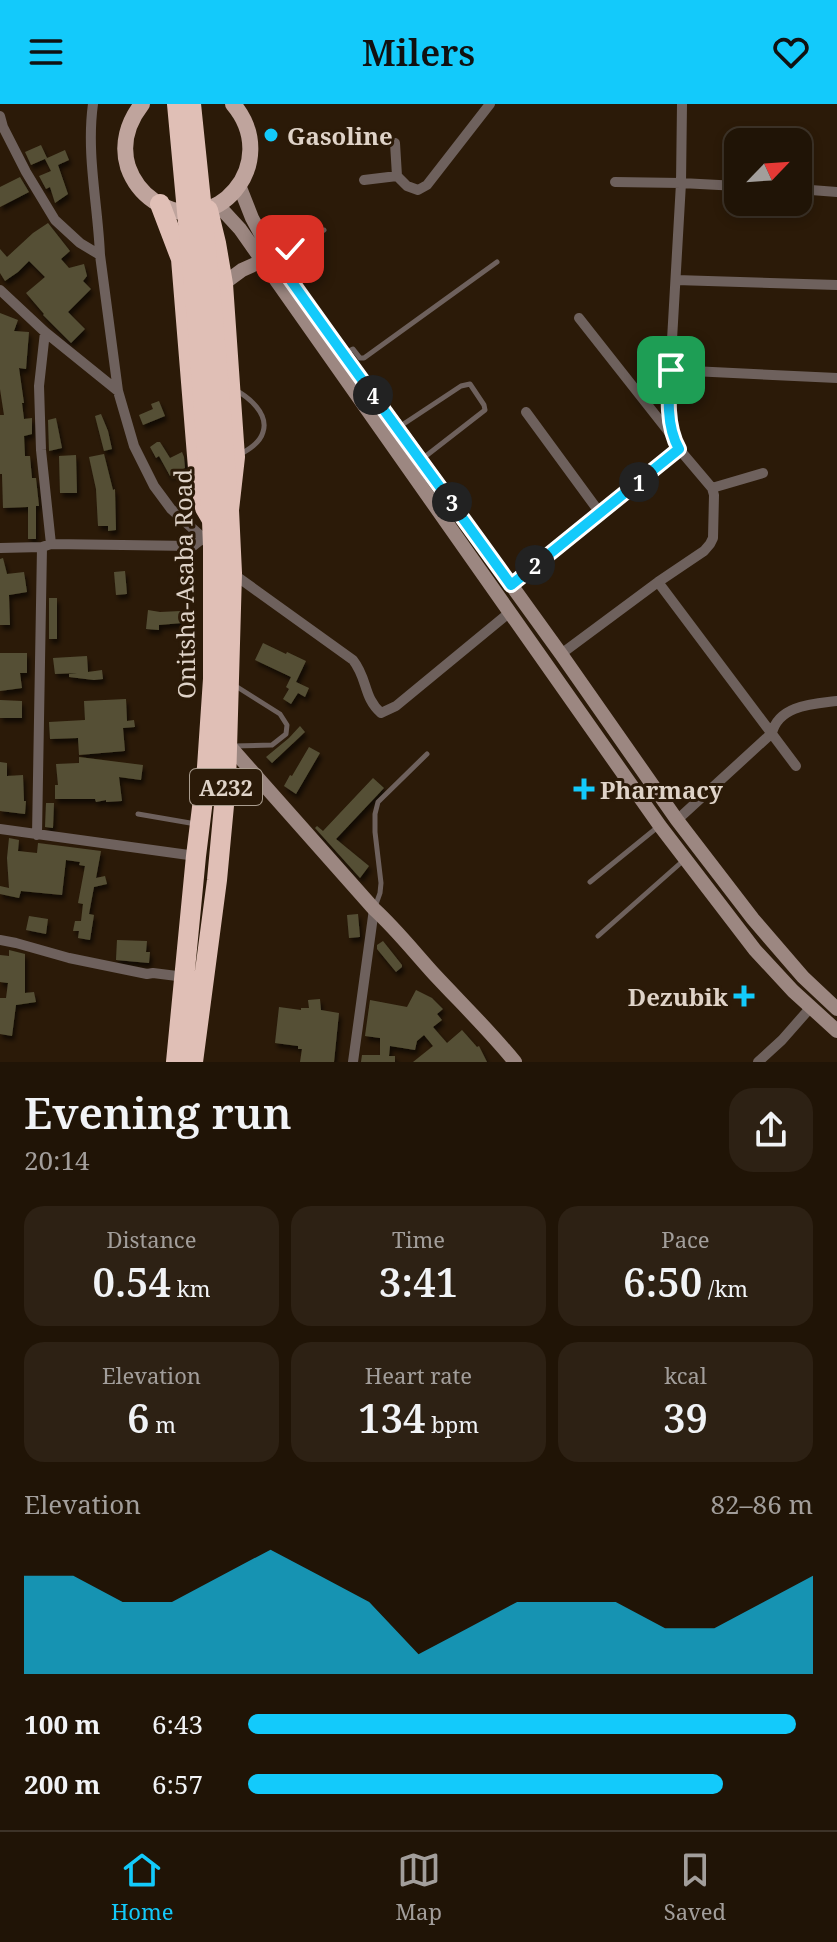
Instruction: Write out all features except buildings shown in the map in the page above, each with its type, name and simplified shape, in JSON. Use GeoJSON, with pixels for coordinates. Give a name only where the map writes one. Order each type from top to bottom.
{"type":"FeatureCollection","features":[{"type":"Feature","properties":{"kind":"highway","name":"Onitsha-Asaba Road"},"geometry":{"type":"LineString","coordinates":[[176,1062],[185,977],[198,950],[196,856],[207,767],[213,679],[214,529],[177,104]]}},
{"type":"Feature","properties":{"kind":"highway","name":"A232"},"geometry":{"type":"LineString","coordinates":[[191,104],[213,317],[214,529],[232,573],[226,784],[198,950],[193,1062]]}},
{"type":"Feature","properties":{"kind":"highway"},"geometry":{"type":"LineString","coordinates":[[160,204],[181,259],[198,468],[205,508],[214,529]]}},
{"type":"Feature","properties":{"kind":"highway"},"geometry":{"type":"LineString","coordinates":[[212,206],[223,284],[235,457],[214,529]]}},
{"type":"Feature","properties":{"kind":"main road"},"geometry":{"type":"LineString","coordinates":[[142,104],[128,128],[125,148],[128,167],[137,185],[160,204],[178,210],[198,211],[225,199],[239,185],[248,168],[251,148],[248,128],[233,104]]}},
{"type":"Feature","properties":{"kind":"main road"},"geometry":{"type":"LineString","coordinates":[[239,185],[268,260],[660,826],[755,950],[793,991],[837,1031]]}},
{"type":"Feature","properties":{"kind":"main road"},"geometry":{"type":"LineString","coordinates":[[212,206],[240,229],[268,260],[343,355],[421,459],[677,820],[753,919],[803,977],[837,1009]]}},
{"type":"Feature","properties":{"kind":"main road"},"geometry":{"type":"LineString","coordinates":[[223,284],[242,270],[268,260]]}},
{"type":"Feature","properties":{"kind":"main road"},"geometry":{"type":"LineString","coordinates":[[228,744],[515,1062]]}},
{"type":"Feature","properties":{"kind":"main road"},"geometry":{"type":"LineString","coordinates":[[226,784],[255,774]]}},
{"type":"Feature","properties":{"kind":"street"},"geometry":{"type":"LineString","coordinates":[[0,548],[193,546],[214,529],[171,509],[145,471],[134,446],[118,391],[91,165],[93,104]]}},
{"type":"Feature","properties":{"kind":"street"},"geometry":{"type":"LineString","coordinates":[[395,143],[397,176],[407,186],[418,190],[427,185],[490,104]]}},
{"type":"Feature","properties":{"kind":"street"},"geometry":{"type":"LineString","coordinates":[[672,436],[669,392],[681,183],[682,104]]}},
{"type":"Feature","properties":{"kind":"street"},"geometry":{"type":"LineString","coordinates":[[1,125],[55,220],[80,243],[100,255]]}},
{"type":"Feature","properties":{"kind":"street"},"geometry":{"type":"LineString","coordinates":[[364,180],[397,176]]}},
{"type":"Feature","properties":{"kind":"street"},"geometry":{"type":"LineString","coordinates":[[615,182],[724,185]]}},
{"type":"Feature","properties":{"kind":"street"},"geometry":{"type":"LineString","coordinates":[[812,190],[837,192]]}},
{"type":"Feature","properties":{"kind":"street"},"geometry":{"type":"LineString","coordinates":[[676,280],[837,285]]}},
{"type":"Feature","properties":{"kind":"street"},"geometry":{"type":"LineString","coordinates":[[0,290],[45,332],[118,391]]}},
{"type":"Feature","properties":{"kind":"street"},"geometry":{"type":"LineString","coordinates":[[561,654],[704,551],[713,538],[712,488],[579,318]]}},
{"type":"Feature","properties":{"kind":"street"},"geometry":{"type":"LineString","coordinates":[[37,835],[47,546],[39,386],[45,332]]}},
{"type":"Feature","properties":{"kind":"street"},"geometry":{"type":"LineString","coordinates":[[671,370],[837,378]]}},
{"type":"Feature","properties":{"kind":"street"},"geometry":{"type":"LineString","coordinates":[[526,412],[600,513]]}},
{"type":"Feature","properties":{"kind":"street"},"geometry":{"type":"LineString","coordinates":[[511,585],[679,449]]}},
{"type":"Feature","properties":{"kind":"street"},"geometry":{"type":"LineString","coordinates":[[712,488],[763,473]]}},
{"type":"Feature","properties":{"kind":"street"},"geometry":{"type":"LineString","coordinates":[[232,573],[353,660],[361,669],[368,696],[381,713],[396,706],[510,612]]}},
{"type":"Feature","properties":{"kind":"street"},"geometry":{"type":"LineString","coordinates":[[658,582],[796,766]]}},
{"type":"Feature","properties":{"kind":"street"},"geometry":{"type":"LineString","coordinates":[[677,820],[772,733],[778,719],[803,705],[837,701]]}},
{"type":"Feature","properties":{"kind":"street"},"geometry":{"type":"LineString","coordinates":[[0,829],[196,856]]}},
{"type":"Feature","properties":{"kind":"street"},"geometry":{"type":"LineString","coordinates":[[353,1062],[374,909]]}},
{"type":"Feature","properties":{"kind":"street"},"geometry":{"type":"LineString","coordinates":[[0,940],[147,974],[185,977]]}},
{"type":"Feature","properties":{"kind":"street"},"geometry":{"type":"LineString","coordinates":[[758,1062],[811,1007]]}},
{"type":"Feature","properties":{"kind":"lane"},"geometry":{"type":"LineString","coordinates":[[268,260],[324,230]]}},
{"type":"Feature","properties":{"kind":"lane"},"geometry":{"type":"LineString","coordinates":[[343,355],[353,349],[360,358],[364,358],[497,262]]}},
{"type":"Feature","properties":{"kind":"lane"},"geometry":{"type":"LineString","coordinates":[[398,428],[461,386],[470,384],[485,410],[421,459]]}},
{"type":"Feature","properties":{"kind":"lane"},"geometry":{"type":"LineString","coordinates":[[230,388],[247,396],[255,405],[264,427],[263,435],[252,448],[235,457]]}},
{"type":"Feature","properties":{"kind":"lane"},"geometry":{"type":"LineString","coordinates":[[228,744],[272,745],[286,734],[287,725],[280,714],[229,682]]}},
{"type":"Feature","properties":{"kind":"lane"},"geometry":{"type":"LineString","coordinates":[[374,909],[381,883],[375,832],[378,802],[427,754]]}},
{"type":"Feature","properties":{"kind":"lane"},"geometry":{"type":"LineString","coordinates":[[138,814],[200,824]]}},
{"type":"Feature","properties":{"kind":"lane"},"geometry":{"type":"LineString","coordinates":[[590,882],[660,826]]}},
{"type":"Feature","properties":{"kind":"lane"},"geometry":{"type":"LineString","coordinates":[[598,936],[685,859]]}},
{"type":"Feature","properties":{"kind":"place","name":"Gasoline"},"geometry":{"type":"Point","coordinates":[271,135]}},
{"type":"Feature","properties":{"kind":"place","name":"Pharmacy"},"geometry":{"type":"Point","coordinates":[584,789]}},
{"type":"Feature","properties":{"kind":"place","name":"Dezubik"},"geometry":{"type":"Point","coordinates":[744,996]}},
{"type":"Feature","properties":{"kind":"route"},"geometry":{"type":"LineString","coordinates":[[290,249],[275,258],[511,585],[679,449],[672,436],[671,370]]}}]}
